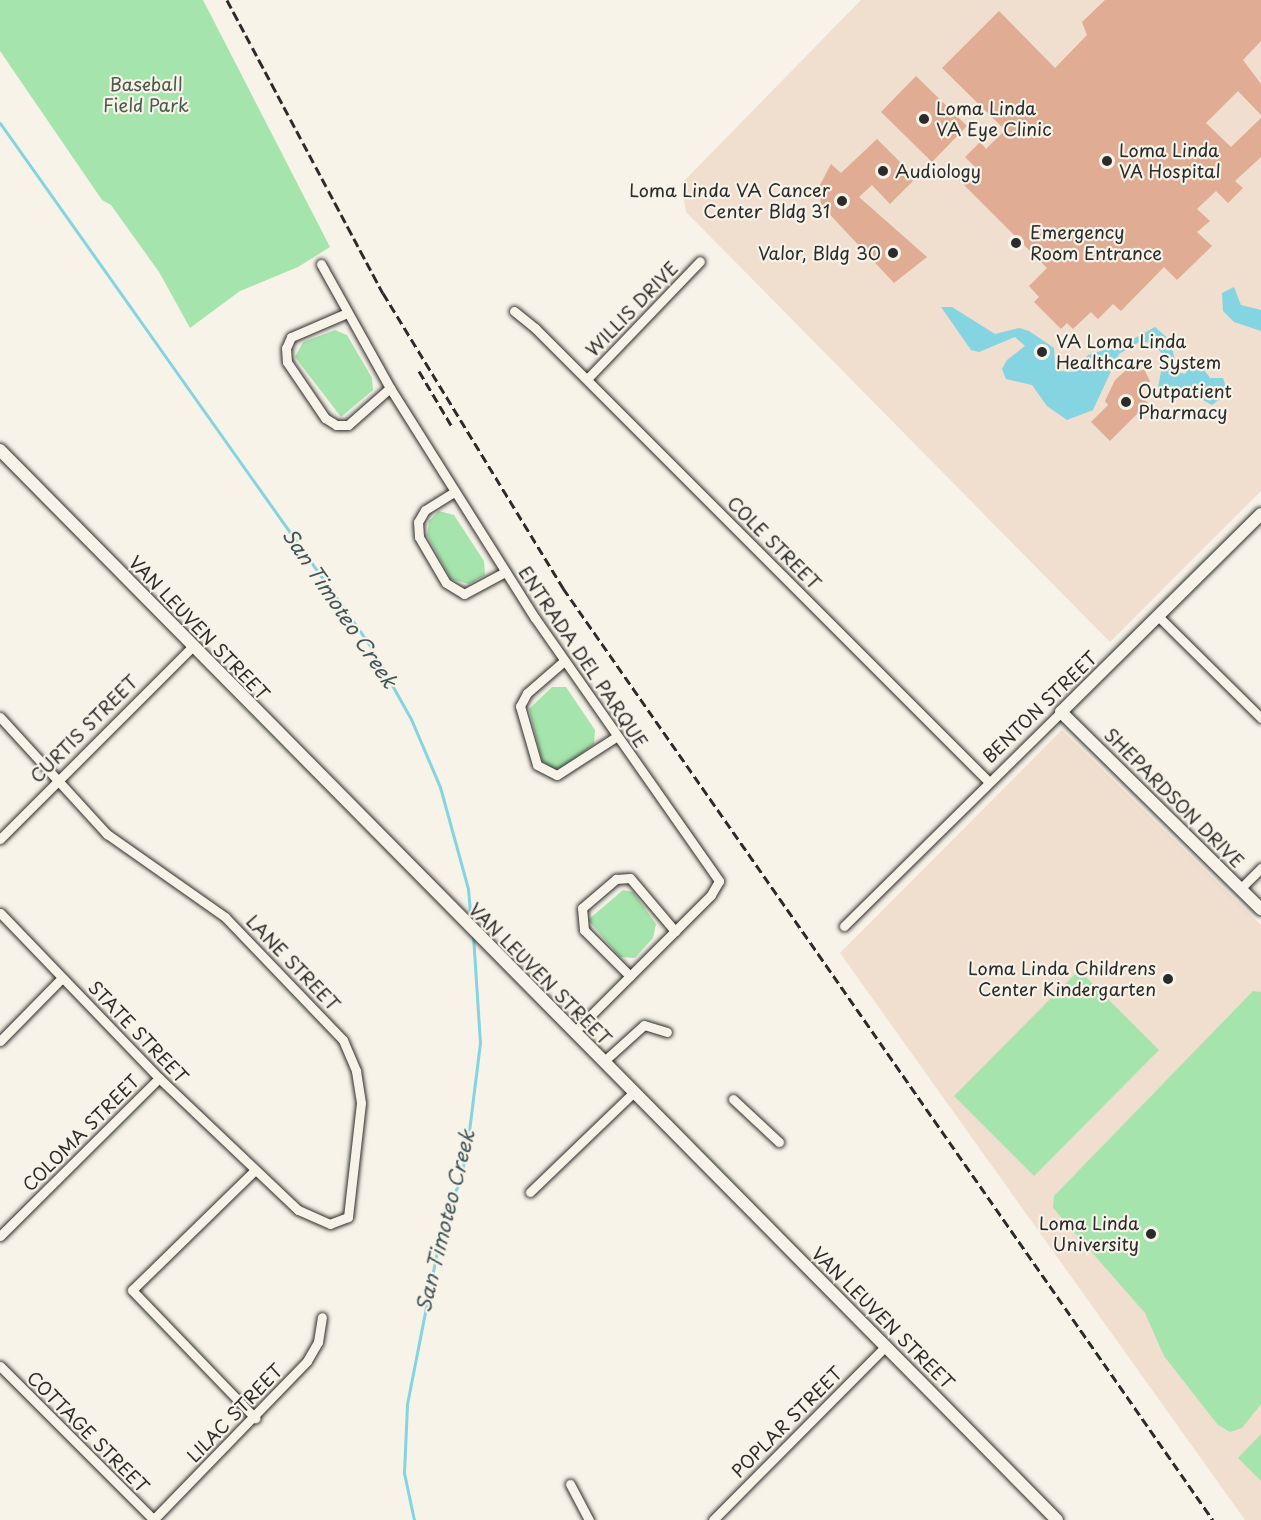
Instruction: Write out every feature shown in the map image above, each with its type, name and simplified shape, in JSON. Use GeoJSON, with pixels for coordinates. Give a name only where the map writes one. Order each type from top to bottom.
{"type":"FeatureCollection","features":[{"type":"Feature","properties":{"kind":"street","name":"WILLIS DRIVE"},"geometry":{"type":"LineString","coordinates":[[587,379],[700,261]]}},
{"type":"Feature","properties":{"kind":"street","name":"ENTRADA DEL PARQUE"},"geometry":{"type":"LineString","coordinates":[[321,264],[390,388],[505,572],[615,737],[719,881],[675,931],[574,1032]]}},
{"type":"Feature","properties":{"kind":"street","name":"COLE STREET"},"geometry":{"type":"LineString","coordinates":[[514,312],[535,328],[587,379],[988,781]]}},
{"type":"Feature","properties":{"kind":"street"},"geometry":{"type":"LineString","coordinates":[[347,313],[291,337],[285,348],[286,362],[325,418],[336,425],[348,425],[390,388]]}},
{"type":"Feature","properties":{"kind":"street","name":"VAN LEUVEN STREET"},"geometry":{"type":"LineString","coordinates":[[0,450],[446,906],[574,1032],[1057,1520]]}},
{"type":"Feature","properties":{"kind":"street"},"geometry":{"type":"LineString","coordinates":[[454,492],[425,510],[418,522],[419,537],[446,583],[464,594],[505,572]]}},
{"type":"Feature","properties":{"kind":"street","name":"BENTON STREET"},"geometry":{"type":"LineString","coordinates":[[844,926],[988,781],[1260,519]]}},
{"type":"Feature","properties":{"kind":"street"},"geometry":{"type":"LineString","coordinates":[[1158,616],[1261,718]]}},
{"type":"Feature","properties":{"kind":"street","name":"CURTIS STREET"},"geometry":{"type":"LineString","coordinates":[[0,839],[57,777],[193,646]]}},
{"type":"Feature","properties":{"kind":"street"},"geometry":{"type":"LineString","coordinates":[[564,660],[527,693],[520,706],[537,765],[557,775],[615,737]]}},
{"type":"Feature","properties":{"kind":"street","name":"SHEPARDSON DRIVE"},"geometry":{"type":"LineString","coordinates":[[1061,712],[1261,909]]}},
{"type":"Feature","properties":{"kind":"street","name":"LANE STREET"},"geometry":{"type":"LineString","coordinates":[[0,717],[107,834],[225,917],[343,1040],[356,1071],[361,1102],[348,1217],[330,1224],[298,1210],[254,1171]]}},
{"type":"Feature","properties":{"kind":"street"},"geometry":{"type":"LineString","coordinates":[[1240,889],[1261,868]]}},
{"type":"Feature","properties":{"kind":"street"},"geometry":{"type":"LineString","coordinates":[[630,976],[584,930],[582,908],[616,879],[630,878],[675,931]]}},
{"type":"Feature","properties":{"kind":"street","name":"STATE STREET"},"geometry":{"type":"LineString","coordinates":[[0,913],[159,1078],[254,1171]]}},
{"type":"Feature","properties":{"kind":"street"},"geometry":{"type":"LineString","coordinates":[[0,1041],[62,978]]}},
{"type":"Feature","properties":{"kind":"street"},"geometry":{"type":"LineString","coordinates":[[603,1062],[644,1025],[667,1032]]}},
{"type":"Feature","properties":{"kind":"street","name":"COLOMA STREET"},"geometry":{"type":"LineString","coordinates":[[0,1236],[159,1078]]}},
{"type":"Feature","properties":{"kind":"street"},"geometry":{"type":"LineString","coordinates":[[530,1192],[633,1093]]}},
{"type":"Feature","properties":{"kind":"street"},"geometry":{"type":"LineString","coordinates":[[733,1099],[779,1142]]}},
{"type":"Feature","properties":{"kind":"street"},"geometry":{"type":"LineString","coordinates":[[254,1171],[132,1290],[255,1418]]}},
{"type":"Feature","properties":{"kind":"street","name":"LILAC STREET"},"geometry":{"type":"LineString","coordinates":[[153,1520],[255,1418],[307,1361],[318,1342],[322,1317]]}},
{"type":"Feature","properties":{"kind":"street","name":"POPLAR STREET"},"geometry":{"type":"LineString","coordinates":[[713,1520],[885,1347]]}},
{"type":"Feature","properties":{"kind":"street","name":"COTTAGE STREET"},"geometry":{"type":"LineString","coordinates":[[0,1366],[153,1520]]}},
{"type":"Feature","properties":{"kind":"street"},"geometry":{"type":"LineString","coordinates":[[570,1484],[589,1520]]}},
{"type":"Feature","properties":{"kind":"shaded area","name":"VA Loma Linda Healthcare System"},"geometry":{"type":"Polygon","coordinates":[[[861,0],[1261,0],[1261,491],[1110,642],[686,212],[681,184],[861,0]]]}},
{"type":"Feature","properties":{"kind":"shaded area","name":"Loma Linda University"},"geometry":{"type":"Polygon","coordinates":[[[1062,730],[1261,925],[1261,1520],[1245,1520],[840,953],[1062,730]]]}},
{"type":"Feature","properties":{"kind":"green space","name":"Baseball Field Park"},"geometry":{"type":"Polygon","coordinates":[[[0,0],[203,0],[330,247],[298,267],[240,291],[190,328],[159,272],[111,205],[102,200],[0,51],[0,0]]]}},
{"type":"Feature","properties":{"kind":"green space"},"geometry":{"type":"Polygon","coordinates":[[[335,330],[347,335],[372,378],[373,390],[341,417],[295,357],[303,342],[335,330]]]}},
{"type":"Feature","properties":{"kind":"green space"},"geometry":{"type":"Polygon","coordinates":[[[439,511],[454,515],[484,561],[485,575],[469,584],[451,579],[427,535],[429,521],[439,511]]]}},
{"type":"Feature","properties":{"kind":"green space"},"geometry":{"type":"Polygon","coordinates":[[[552,687],[566,687],[595,730],[594,744],[564,767],[551,770],[542,760],[529,709],[552,687]]]}},
{"type":"Feature","properties":{"kind":"green space"},"geometry":{"type":"Polygon","coordinates":[[[623,890],[633,892],[656,924],[653,938],[635,958],[620,957],[588,920],[623,890]]]}},
{"type":"Feature","properties":{"kind":"green space"},"geometry":{"type":"Polygon","coordinates":[[[1079,970],[1159,1050],[1034,1176],[954,1096],[1079,970]]]}},
{"type":"Feature","properties":{"kind":"green space"},"geometry":{"type":"Polygon","coordinates":[[[1253,991],[1261,992],[1261,1404],[1242,1428],[1230,1432],[1218,1425],[1164,1356],[1145,1313],[1053,1208],[1054,1196],[1253,991]]]}},
{"type":"Feature","properties":{"kind":"green space"},"geometry":{"type":"Polygon","coordinates":[[[1261,1434],[1261,1481],[1238,1458],[1261,1434]]]}},
{"type":"Feature","properties":{"kind":"water"},"geometry":{"type":"Polygon","coordinates":[[[1234,287],[1241,305],[1261,310],[1261,331],[1234,322],[1223,311],[1222,293],[1234,287]]]}},
{"type":"Feature","properties":{"kind":"water"},"geometry":{"type":"Polygon","coordinates":[[[941,307],[952,307],[995,334],[1019,328],[1029,331],[1054,348],[1055,365],[1061,371],[1073,372],[1088,355],[1126,343],[1155,327],[1170,340],[1178,372],[1185,374],[1191,364],[1199,363],[1210,378],[1223,378],[1228,393],[1212,405],[1185,390],[1158,387],[1164,356],[1154,344],[1141,341],[1119,354],[1093,410],[1067,420],[1047,406],[1032,385],[1006,379],[1002,369],[1007,360],[1025,346],[1015,337],[979,352],[971,350],[941,307]]]}},
{"type":"Feature","properties":{"kind":"building","name":"Loma Linda VA Hospital"},"geometry":{"type":"Polygon","coordinates":[[[1105,0],[1261,0],[1261,41],[1243,60],[1261,84],[1261,115],[1238,91],[1206,123],[1231,147],[1261,118],[1261,157],[1235,181],[1243,188],[1228,203],[1216,191],[1197,209],[1210,221],[1197,232],[1212,246],[1177,280],[1164,267],[1121,311],[1113,304],[1098,319],[1091,312],[1073,329],[1067,323],[1061,329],[1034,302],[1039,297],[1029,286],[1047,268],[959,180],[974,166],[965,157],[980,142],[986,149],[1005,130],[942,68],[999,11],[1055,68],[1087,35],[1082,22],[1105,0]]]}},
{"type":"Feature","properties":{"kind":"building","name":"Loma Linda VA Eye Clinic"},"geometry":{"type":"Polygon","coordinates":[[[916,76],[967,126],[932,162],[881,112],[916,76]]]}},
{"type":"Feature","properties":{"kind":"building"},"geometry":{"type":"Polygon","coordinates":[[[877,139],[916,178],[890,204],[872,185],[859,197],[927,257],[894,283],[821,205],[819,187],[831,164],[841,173],[877,139]]]}},
{"type":"Feature","properties":{"kind":"building","name":"Outpatient Pharmacy"},"geometry":{"type":"Polygon","coordinates":[[[1133,364],[1141,371],[1144,369],[1150,381],[1138,393],[1148,403],[1110,441],[1091,422],[1108,405],[1105,401],[1115,380],[1133,364]]]}},
{"type":"Feature","properties":{"kind":"waterway","name":"San Timoteo Creek"},"geometry":{"type":"LineString","coordinates":[[0,123],[369,644],[411,719],[440,787],[468,889],[471,922]]}},
{"type":"Feature","properties":{"kind":"waterway","name":"San Timoteo Creek"},"geometry":{"type":"LineString","coordinates":[[414,1520],[404,1473],[407,1404],[445,1211],[459,1183],[467,1147],[480,1043],[473,935]]}},
{"type":"Feature","properties":{"kind":"railway"},"geometry":{"type":"LineString","coordinates":[[227,0],[383,293],[563,588],[1213,1520]]}},
{"type":"Feature","properties":{"kind":"railway"},"geometry":{"type":"LineString","coordinates":[[419,371],[451,425]]}},
{"type":"Feature","properties":{"kind":"place","name":"Loma Linda VA Eye Clinic"},"geometry":{"type":"Point","coordinates":[924,119]}},
{"type":"Feature","properties":{"kind":"place","name":"Loma Linda VA Hospital"},"geometry":{"type":"Point","coordinates":[1107,161]}},
{"type":"Feature","properties":{"kind":"place","name":"Audiology"},"geometry":{"type":"Point","coordinates":[883,171]}},
{"type":"Feature","properties":{"kind":"place","name":"Loma Linda VA Cancer Center Bldg 31"},"geometry":{"type":"Point","coordinates":[842,201]}},
{"type":"Feature","properties":{"kind":"place","name":"Emergency Room Entrance"},"geometry":{"type":"Point","coordinates":[1016,243]}},
{"type":"Feature","properties":{"kind":"place","name":"Valor, Bldg 30"},"geometry":{"type":"Point","coordinates":[893,253]}},
{"type":"Feature","properties":{"kind":"place","name":"VA Loma Linda Healthcare System"},"geometry":{"type":"Point","coordinates":[1042,352]}},
{"type":"Feature","properties":{"kind":"place","name":"Outpatient Pharmacy"},"geometry":{"type":"Point","coordinates":[1126,402]}},
{"type":"Feature","properties":{"kind":"place","name":"Loma Linda Childrens Center Kindergarten"},"geometry":{"type":"Point","coordinates":[1168,979]}},
{"type":"Feature","properties":{"kind":"place","name":"Loma Linda University"},"geometry":{"type":"Point","coordinates":[1151,1234]}}]}
